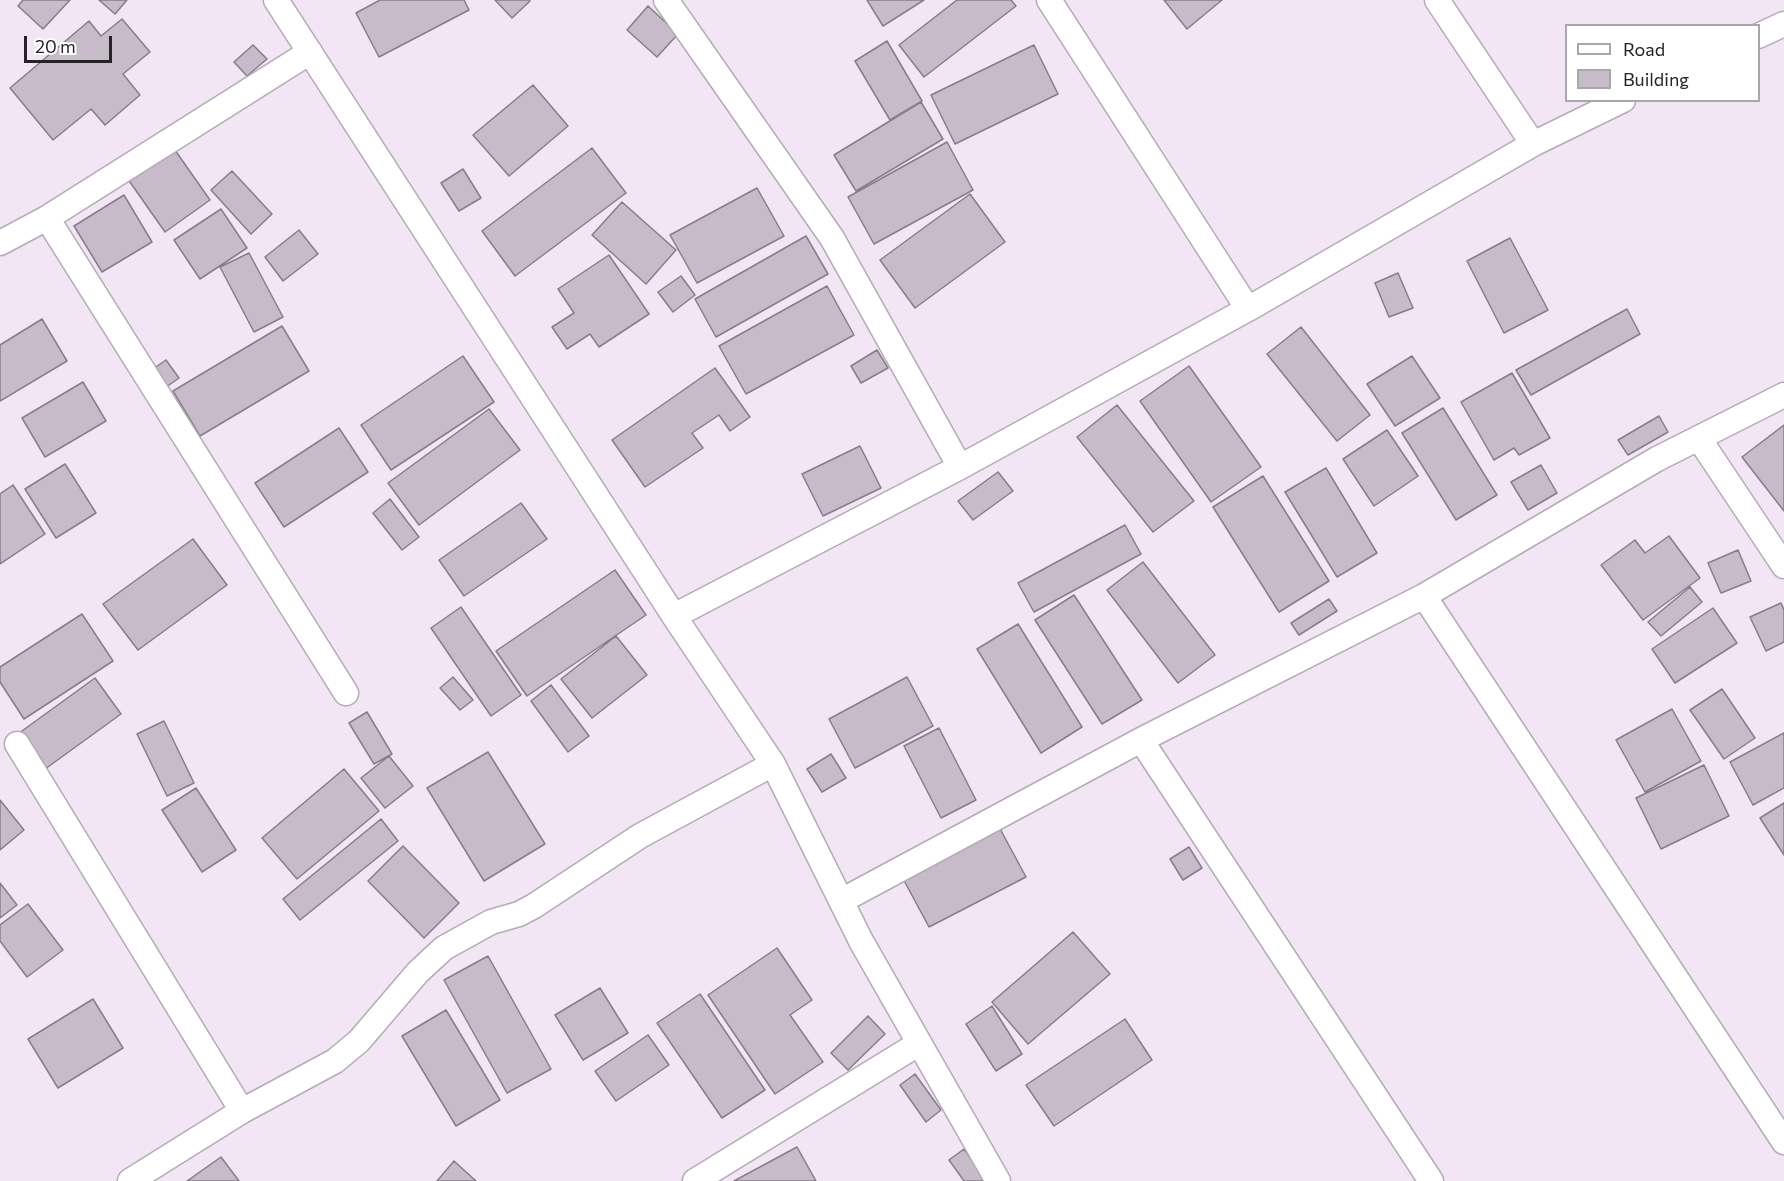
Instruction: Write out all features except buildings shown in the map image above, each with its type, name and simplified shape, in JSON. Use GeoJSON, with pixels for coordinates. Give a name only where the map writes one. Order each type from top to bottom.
{"type":"FeatureCollection","features":[{"type":"Feature","properties":{"kind":"street"},"geometry":{"type":"LineString","coordinates":[[276,0],[674,616],[773,764],[841,901],[918,1044],[998,1181]]}},
{"type":"Feature","properties":{"kind":"street"},"geometry":{"type":"LineString","coordinates":[[666,0],[832,238],[960,467]]}},
{"type":"Feature","properties":{"kind":"street"},"geometry":{"type":"LineString","coordinates":[[1049,0],[1248,309]]}},
{"type":"Feature","properties":{"kind":"street"},"geometry":{"type":"LineString","coordinates":[[1437,0],[1533,144]]}},
{"type":"Feature","properties":{"kind":"street"},"geometry":{"type":"LineString","coordinates":[[1760,35],[1784,24]]}},
{"type":"Feature","properties":{"kind":"street"},"geometry":{"type":"LineString","coordinates":[[0,243],[47,218],[310,52]]}},
{"type":"Feature","properties":{"kind":"street"},"geometry":{"type":"LineString","coordinates":[[674,616],[960,467],[1248,309],[1533,144],[1619,102]]}},
{"type":"Feature","properties":{"kind":"street"},"geometry":{"type":"LineString","coordinates":[[47,218],[346,693]]}},
{"type":"Feature","properties":{"kind":"street"},"geometry":{"type":"LineString","coordinates":[[841,901],[1141,740],[1424,596],[1657,459],[1700,440],[1784,395]]}},
{"type":"Feature","properties":{"kind":"street"},"geometry":{"type":"LineString","coordinates":[[1700,440],[1784,566]]}},
{"type":"Feature","properties":{"kind":"street"},"geometry":{"type":"LineString","coordinates":[[1424,596],[1784,1142]]}},
{"type":"Feature","properties":{"kind":"street"},"geometry":{"type":"LineString","coordinates":[[1141,740],[1431,1181]]}},
{"type":"Feature","properties":{"kind":"street"},"geometry":{"type":"LineString","coordinates":[[17,744],[242,1111]]}},
{"type":"Feature","properties":{"kind":"street"},"geometry":{"type":"LineString","coordinates":[[130,1181],[242,1111],[335,1061],[359,1041],[418,972],[444,948],[491,922],[526,910],[640,836],[773,764]]}},
{"type":"Feature","properties":{"kind":"street"},"geometry":{"type":"LineString","coordinates":[[695,1181],[918,1044]]}}]}
